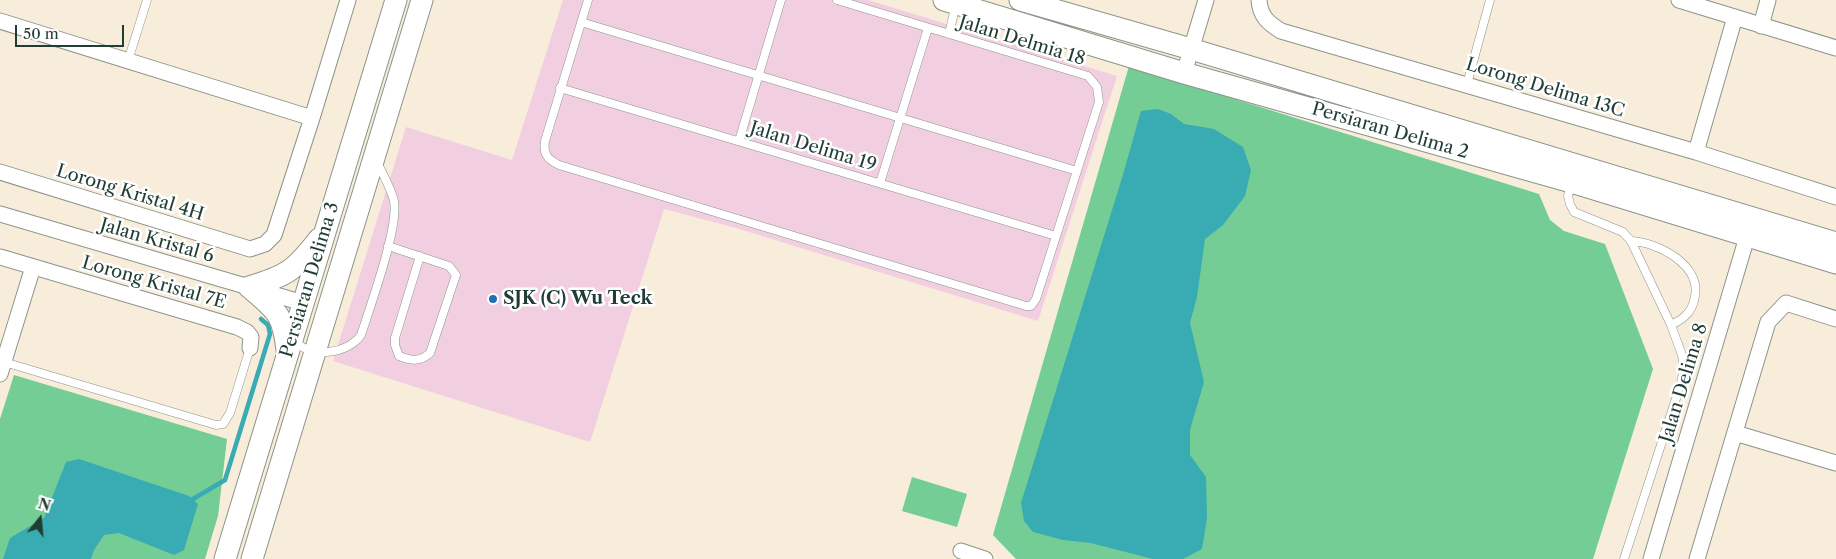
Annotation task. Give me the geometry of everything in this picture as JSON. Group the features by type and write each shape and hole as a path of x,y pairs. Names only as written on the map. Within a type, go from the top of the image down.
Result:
{"street":[{"name":"Persiaran Delima 3","path":"228,558 290,346 396,0"},
{"name":"Persiaran Delima 3","path":"252,559 422,0"},
{"name":"Persiaran Delima 2","path":"1020,0 1191,49 1750,226 1836,263"},
{"path":"1184,72 1206,0"},
{"name":"Lorong Delima 13C","path":"1259,0 1260,9 1268,24 1281,31 1696,152 1836,197"},
{"path":"1679,0 1836,48"},
{"path":"1761,26 1768,0"},
{"path":"0,21 312,118 347,1"},
{"name":"Persiaran Delima 2","path":"952,1 1184,72 1571,182 1750,226 1836,243"},
{"path":"1696,152 1735,17"},
{"name":"Lorong Kristal 4H","path":"0,172 250,248 265,244 274,235 312,118"},
{"name":"Jalan Kristal 6","path":"0,214 303,303"},
{"name":"Jalan Delima 8","path":"1651,559 1750,226"},
{"path":"249,287 274,280 286,274 307,255 325,231"},
{"path":"0,257 33,267 2,368"},
{"name":"Lorong Kristal 7E","path":"33,267 236,327 247,332 252,338 250,348"},
{"path":"320,332 315,314 303,303 326,293 336,280"},
{"path":"249,287 277,312 285,328 290,346"},
{"path":"1697,559 1768,322 1786,303 1836,318"},
{"path":"1735,433 1836,463"},
{"path":"961,552 985,559"}],"lane":[{"path":"128,61 147,0"},
{"path":"560,88 588,0"},
{"path":"739,141 781,0"},
{"name":"Jalan Delmia 18","path":"560,88 544,151 549,160 559,165 1031,306 1036,299 1099,102 1096,87 1088,76 837,0"},
{"path":"1467,84 1490,0"},
{"path":"949,34 952,1"},
{"path":"581,22 1077,171"},
{"path":"880,183 928,28"},
{"name":"Jalan Delima 19","path":"560,88 1056,236"},
{"path":"290,346 314,352 347,348 357,341 388,246 394,219 394,200 374,156"},
{"path":"1571,182 1568,196 1574,212 1623,232 1631,241 1671,325 1682,356 1684,369 1624,559"},
{"path":"1631,241 1643,241 1662,249 1689,270 1695,278 1697,290 1691,309 1684,317 1671,325"},
{"path":"388,246 420,256 449,266 456,275 430,353 421,359 415,360 400,356 395,345 395,338 420,256"},
{"path":"2,368 206,423 223,424 230,413 250,348"}],"shaded area":[{"path":"563,0 868,0 1117,76 1038,321 736,228 664,209 590,442 333,361 406,127 512,160"}],"green space":[{"path":"1129,66 1539,194 1550,220 1564,231 1605,244 1653,369 1593,559 1016,559 993,535"},
{"path":"14,375 227,439 218,516 205,559 0,559 0,419"},
{"path":"912,477 967,494 957,527 902,511"}],"water":[{"path":"1158,109 1171,114 1184,124 1214,129 1243,147 1251,170 1245,196 1223,225 1205,239 1197,297 1190,323 1204,382 1190,430 1190,455 1206,477 1207,518 1202,549 1183,559 1153,559 1091,543 1063,540 1033,532 1024,521 1021,503 1141,111"},
{"path":"79,459 189,496 198,504 184,550 174,555 119,533 104,535 94,550 91,559 3,559 10,538 44,518 66,462"}],"waterway":[{"path":"193,499 225,480 270,334 268,325 261,319"}],"place":[{"name":"SJK (C) Wu Teck","path":"493,299"}]}
